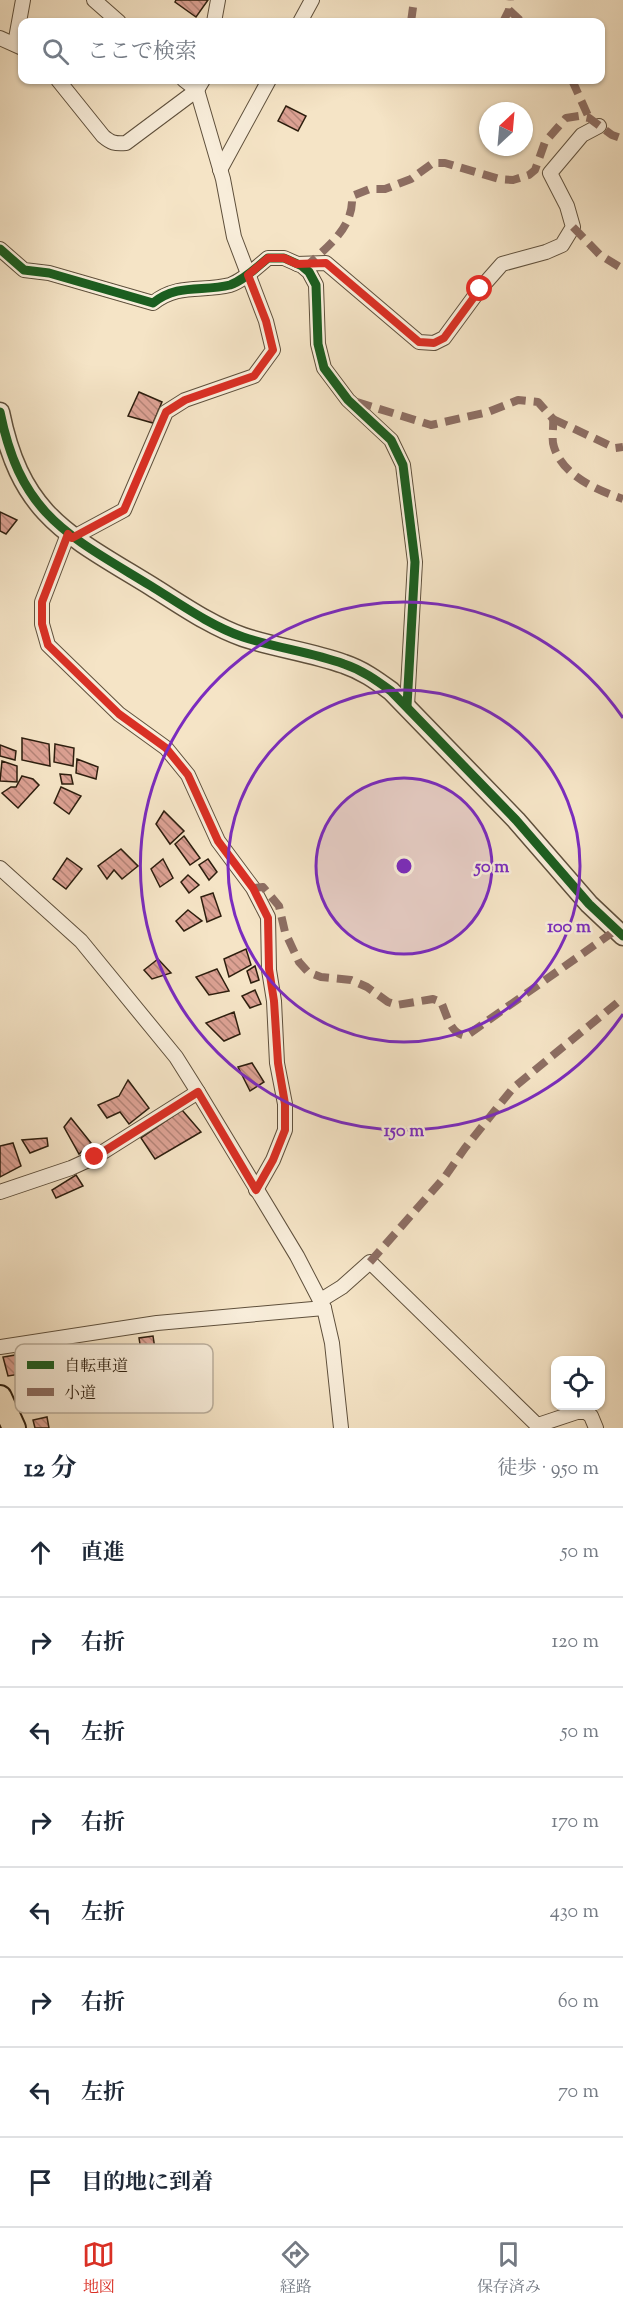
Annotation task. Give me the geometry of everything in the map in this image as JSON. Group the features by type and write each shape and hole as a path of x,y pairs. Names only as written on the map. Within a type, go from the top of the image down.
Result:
{"main road":[{"path":"0,1397 14,1428"}],"street":[{"path":"21,18 23,0"},
{"path":"94,0 115,18"},
{"path":"215,18 218,0"},
{"path":"302,18 312,0"},
{"path":"0,38 18,46"},
{"path":"61,84 103,136 111,143 117,144 126,143 200,85 234,237 266,321 273,350 254,376 185,400 166,412 124,510 70,536 42,602 42,624 48,645 119,714 166,748 188,775 218,841 253,888 268,918 269,969 276,1019 278,1063 285,1104 285,1130 273,1160 256,1190"},
{"path":"220,170 267,84"},
{"path":"297,264 326,263 419,342 434,343 444,338 480,289 502,264 546,252 562,245 573,227 567,206 550,173 582,135 599,126"},
{"path":"0,249 24,270 49,273 153,303 164,294 230,284 248,275 268,258 284,258 309,272 316,285 318,344 324,368 348,400 391,440 403,465 415,562 407,706"},
{"path":"0,412 6,441 23,483 39,506 70,536 195,613 239,636 345,664 371,676 392,691 516,820 589,904 623,936"},
{"path":"0,868 81,941 176,1057 198,1092 323,1304 332,1343 341,1428"},
{"path":"0,1192 95,1157 198,1092"},
{"path":"20,1344 168,1322 323,1304 370,1262 536,1424 540,1425 577,1412 586,1412 591,1416 596,1428"},
{"path":"0,1347 15,1345"}],"building":[{"path":"176,0 208,0 196,17 175,2"},
{"path":"286,106 306,116 298,131 278,121"},
{"path":"139,392 162,402 153,423 128,416"},
{"path":"0,512 17,520 6,534 0,531"},
{"path":"22,738 49,744 50,766 22,760"},
{"path":"55,744 74,748 73,766 54,762"},
{"path":"0,745 16,751 15,760 0,756"},
{"path":"77,759 98,767 96,779 76,773"},
{"path":"2,761 17,766 17,782 0,781"},
{"path":"60,774 71,775 73,784 62,784"},
{"path":"22,776 33,779 39,785 18,808 2,793 11,787 16,787"},
{"path":"61,787 81,796 69,814 54,803"},
{"path":"164,811 184,831 170,844 156,824"},
{"path":"184,836 200,858 190,865 175,844"},
{"path":"121,849 138,866 122,879 114,870 107,879 98,866"},
{"path":"67,858 82,869 66,889 53,879"},
{"path":"163,859 173,878 160,887 151,869"},
{"path":"208,859 217,872 209,880 199,865"},
{"path":"188,875 199,885 189,893 181,882"},
{"path":"213,893 221,916 207,922 201,897"},
{"path":"188,910 202,921 184,931 176,921"},
{"path":"246,949 251,965 229,977 224,959"},
{"path":"158,959 171,973 152,979 144,970"},
{"path":"255,966 259,980 251,983 247,971"},
{"path":"217,969 229,991 209,995 196,977"},
{"path":"255,990 261,1004 250,1008 242,996"},
{"path":"234,1012 240,1034 224,1041 206,1023"},
{"path":"252,1063 264,1082 250,1091 238,1067"},
{"path":"128,1080 149,1108 129,1124 120,1112 107,1118 98,1105 119,1096"},
{"path":"182,1110 201,1132 155,1159 141,1138"},
{"path":"71,1118 91,1143 79,1154 64,1127"},
{"path":"47,1138 48,1146 30,1153 22,1140"},
{"path":"13,1143 21,1166 0,1177 0,1146"},
{"path":"76,1175 83,1186 56,1198 52,1190"},
{"path":"153,1336 154,1344 140,1344 139,1338"},
{"path":"15,1355 15,1375 8,1376 3,1357"},
{"path":"47,1417 49,1428 35,1428 33,1420"}],"marked path":[{"path":"412,18 414,0"},
{"path":"505,18 510,0"},
{"path":"509,10 518,18"},
{"path":"574,84 589,118"},
{"path":"305,268 330,245 344,228 351,208 352,196 370,189 385,189 411,179 433,163 445,163 499,179 513,180 529,175 535,170 545,142 566,118 579,116 589,118 612,135 623,139"},
{"path":"573,227 600,255 623,269"},
{"path":"357,402 431,425 488,412 518,400 538,402 553,419 553,444 558,457 565,466 592,486 623,499"},
{"path":"553,419 615,448 623,447"},
{"path":"253,888 263,887 279,906 285,932 299,962 308,972 321,977 351,980 397,1005 433,999 441,1002 453,1028 456,1032 466,1036 616,930"},
{"path":"370,1262 444,1178 513,1088 623,998"}],"cycle path":[{"path":"0,249 24,270 49,273 153,303 181,290 230,285 245,277 268,258 284,258 302,266 309,272 316,285 318,344 324,368 348,400 391,440 403,465 415,562 407,706"},
{"path":"0,412 9,447 21,476 35,499 52,519 72,536 219,627 255,641 344,664 363,672 391,691 516,820 589,904 623,936"}],"route":[{"path":"95,1157 198,1092 256,1190 273,1160 285,1130 285,1104 280,1082 274,1001 269,969 268,918 253,888 218,841 188,775 166,748 119,714 48,645 42,624 42,602 68,534 72,538 124,510 166,412 185,400 254,376 273,350 266,321 248,275 268,258 284,258 297,264 326,263 419,342 434,343 444,338 480,289"}]}
